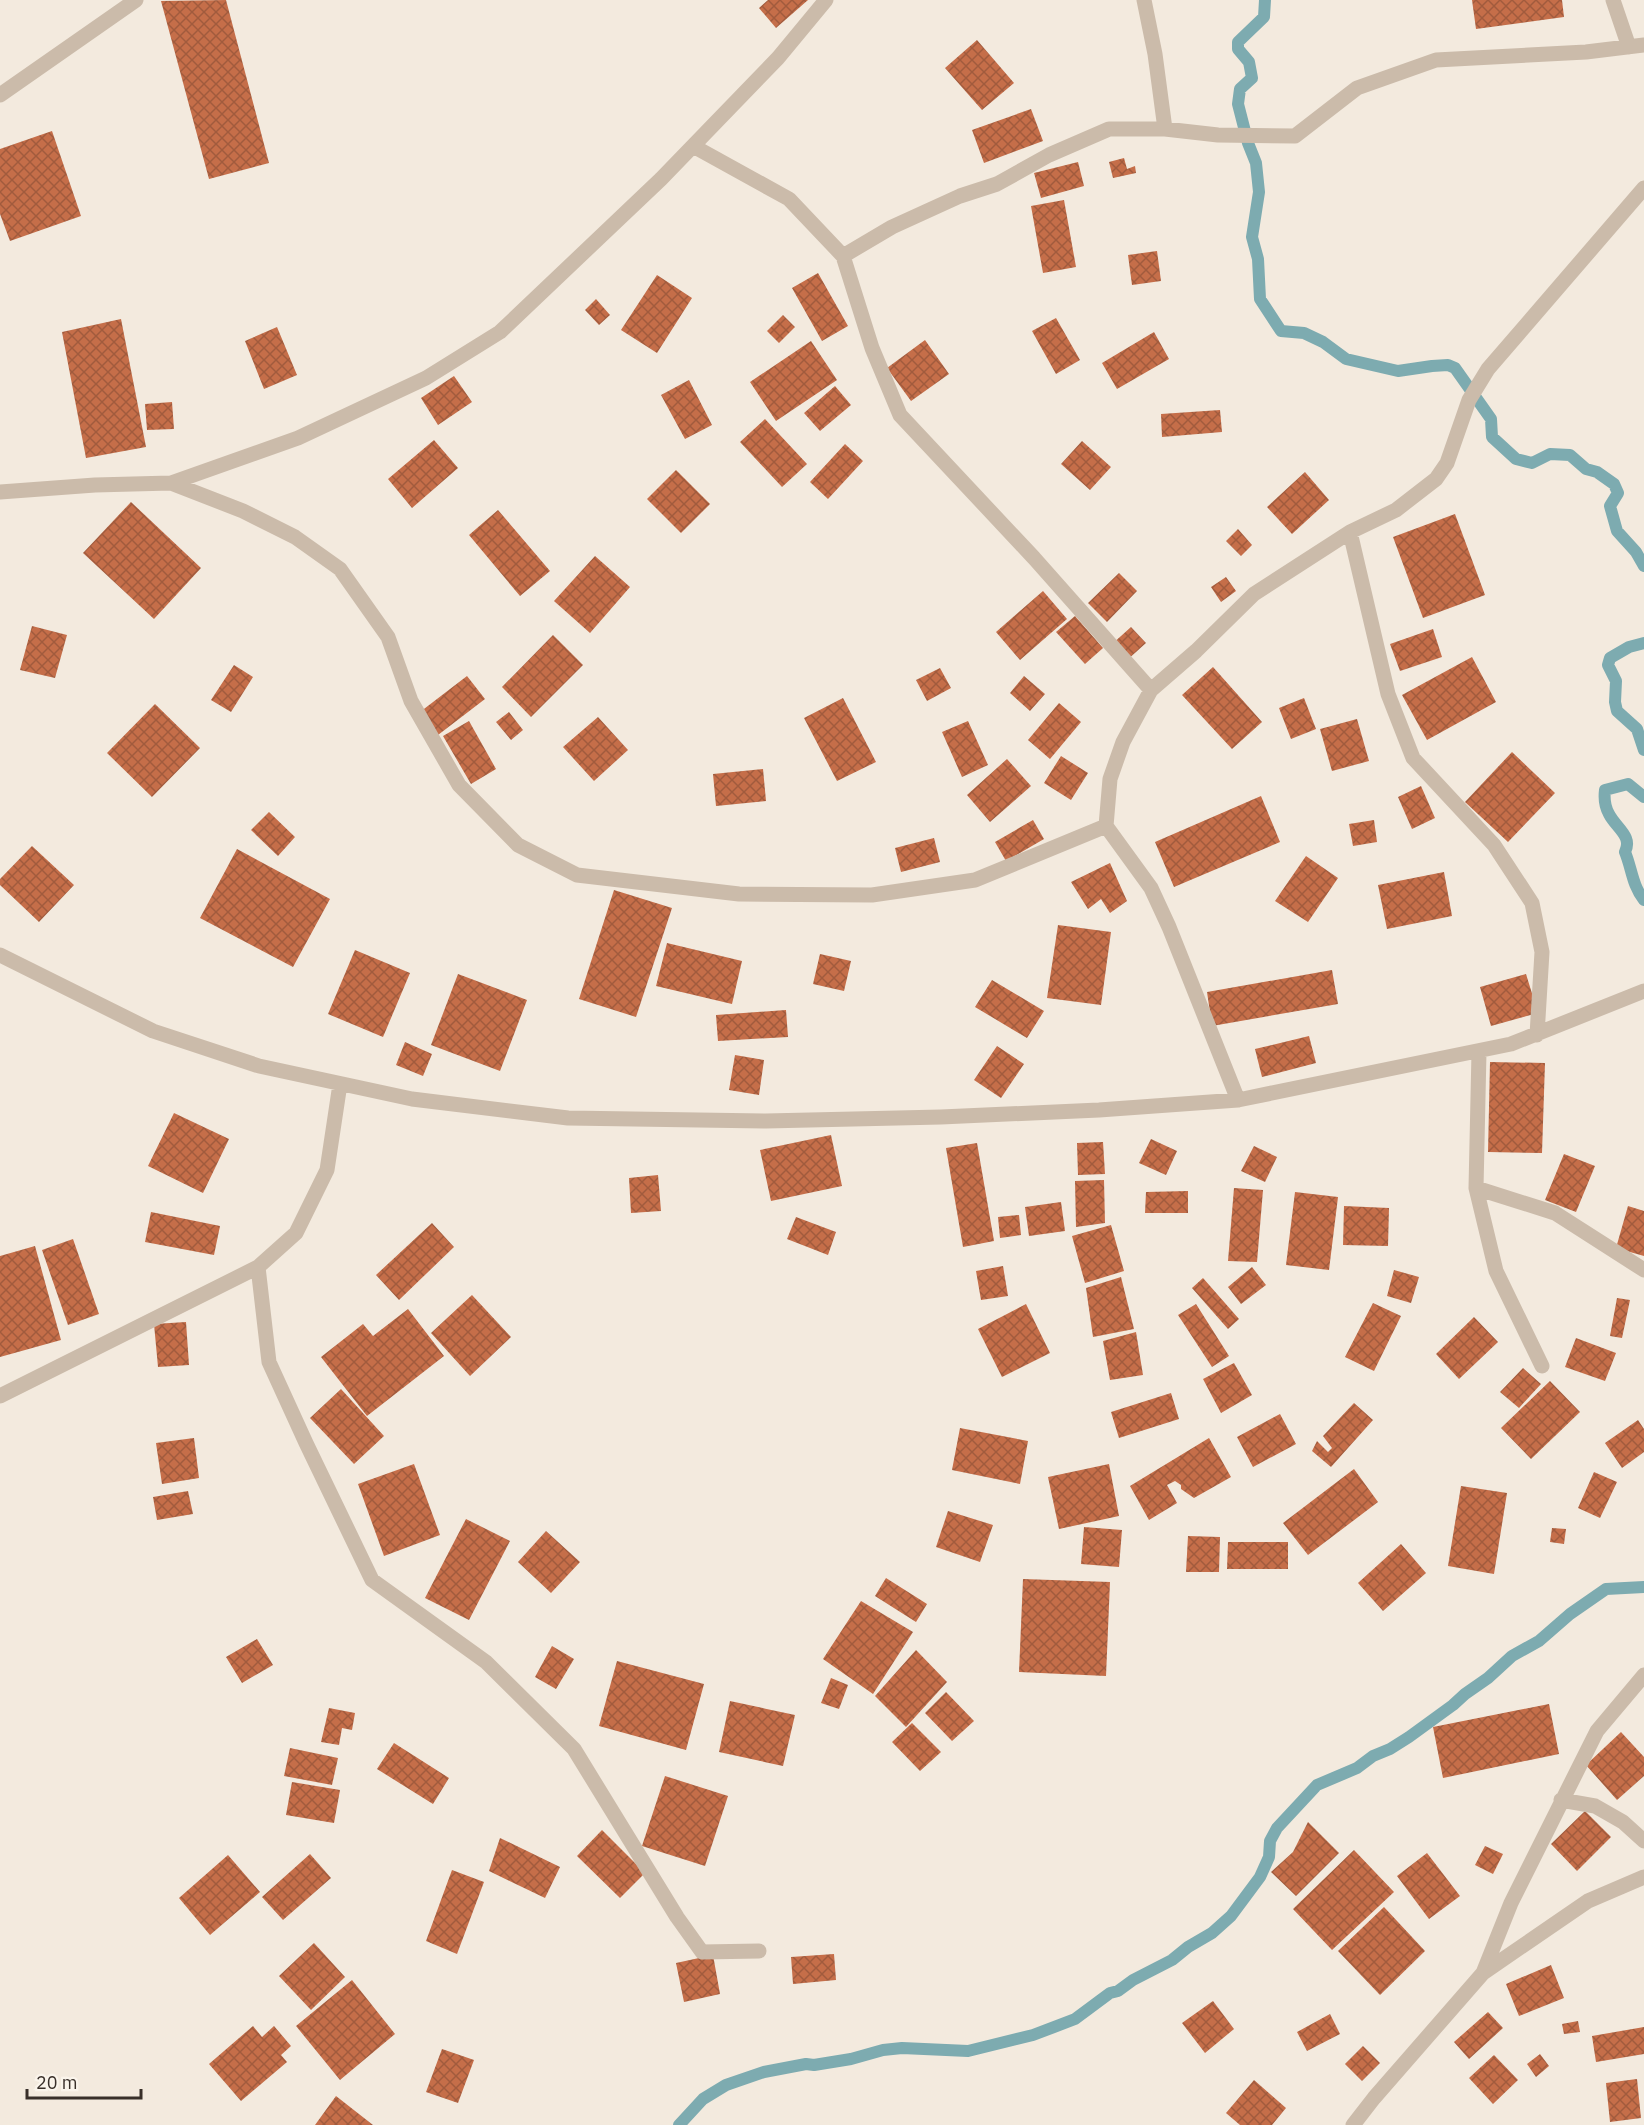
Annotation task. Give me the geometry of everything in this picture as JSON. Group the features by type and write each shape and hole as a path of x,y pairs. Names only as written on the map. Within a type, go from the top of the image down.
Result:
{"street":[{"path":"0,95 136,0"},
{"path":"0,492 95,485 171,483 298,438 426,378 500,332 693,147 778,58 826,0"},
{"path":"1144,0 1155,54 1165,129"},
{"path":"843,256 892,227 960,196 998,184 1049,155 1109,129 1165,129 1218,135 1295,136 1358,88 1436,60 1586,52 1636,46 1612,0"},
{"path":"693,147 789,199 843,256 872,348 900,415 1034,558 1151,690"},
{"path":"1238,1100 1165,917 1151,888 1106,826 1110,779 1123,742 1151,690 1196,651 1254,594 1350,532 1396,510 1436,479 1447,463 1469,400 1488,369 1644,188"},
{"path":"171,483 243,511 296,537 340,569 388,637 411,701 459,785 518,845 577,875 739,894 872,895 975,880 1106,826"},
{"path":"1350,532 1388,694 1413,758 1494,845 1532,903 1542,952 1537,1035"},
{"path":"0,955 153,1031 259,1066 412,1099 568,1118 766,1121 940,1117 1099,1110 1238,1100 1511,1044 1644,991"},
{"path":"1479,1052 1476,1188 1496,1271 1542,1366"},
{"path":"0,1396 258,1267 296,1233 327,1170 340,1084"},
{"path":"1476,1188 1555,1213 1643,1268"},
{"path":"258,1267 269,1362 372,1580 486,1662 574,1749 677,1917 702,1952 759,1951"},
{"path":"1483,1973 1511,1902 1597,1731 1644,1675"},
{"path":"1561,1800 1595,1806 1623,1822 1644,1841"},
{"path":"1353,2125 1483,1973 1588,1901 1644,1877"}],"building":[{"path":"226,0 269,163 209,179 161,1"},
{"path":"768,0 808,0 776,28 759,8"},
{"path":"1472,0 1562,0 1564,17 1476,29"},
{"path":"977,40 1014,83 982,110 945,68"},
{"path":"1031,109 1043,141 984,163 972,130"},
{"path":"52,131 81,216 10,241 0,214 0,149"},
{"path":"1124,158 1127,169 1135,166 1136,173 1113,178 1109,162"},
{"path":"1078,162 1084,186 1041,198 1034,173"},
{"path":"1064,200 1076,267 1043,273 1031,206"},
{"path":"1157,251 1161,281 1132,285 1128,255"},
{"path":"818,273 848,326 822,341 792,288"},
{"path":"657,275 692,298 657,353 621,330"},
{"path":"596,299 610,315 599,325 585,310"},
{"path":"783,315 795,327 779,343 767,331"},
{"path":"1056,318 1080,360 1056,374 1032,331"},
{"path":"121,319 146,447 86,458 62,332"},
{"path":"277,327 297,375 264,389 245,341"},
{"path":"1154,332 1169,359 1117,389 1102,363"},
{"path":"925,340 949,374 911,401 887,368"},
{"path":"811,341 837,380 776,421 750,382"},
{"path":"454,376 472,402 438,425 421,398"},
{"path":"689,380 712,425 685,439 661,395"},
{"path":"835,386 851,405 820,431 804,413"},
{"path":"172,402 174,429 147,430 145,404"},
{"path":"1220,410 1222,432 1162,437 1161,414"},
{"path":"765,419 807,464 782,487 740,442"},
{"path":"434,440 458,468 412,508 388,479"},
{"path":"1082,441 1111,467 1090,490 1061,464"},
{"path":"845,444 863,461 828,499 810,482"},
{"path":"676,470 710,504 681,533 647,499"},
{"path":"1305,472 1329,500 1292,534 1267,507"},
{"path":"131,502 201,568 154,619 83,553"},
{"path":"498,510 550,571 520,596 469,535"},
{"path":"1455,514 1485,595 1423,618 1393,537"},
{"path":"1238,529 1252,545 1241,556 1226,541"},
{"path":"595,556 630,587 590,633 554,601"},
{"path":"1119,573 1137,591 1107,622 1088,603"},
{"path":"1226,577 1236,591 1221,602 1211,587"},
{"path":"1043,591 1067,619 1020,660 996,632"},
{"path":"1075,616 1103,648 1085,664 1056,632"},
{"path":"32,626 67,635 55,678 20,670"},
{"path":"1131,627 1146,643 1126,661 1111,645"},
{"path":"1433,629 1442,657 1400,671 1390,644"},
{"path":"553,635 583,665 531,717 502,687"},
{"path":"1472,657 1496,702 1427,740 1402,695"},
{"path":"234,665 253,677 231,712 211,700"},
{"path":"1213,667 1262,722 1232,749 1182,695"},
{"path":"940,668 951,688 927,701 916,680"},
{"path":"467,676 485,699 438,735 420,712"},
{"path":"1024,676 1045,694 1030,711 1010,693"},
{"path":"843,698 876,762 837,781 804,718"},
{"path":"1304,698 1316,729 1291,739 1279,708"},
{"path":"1059,703 1081,722 1050,759 1028,740"},
{"path":"155,704 200,748 152,797 107,753"},
{"path":"509,712 523,730 511,740 496,722"},
{"path":"598,717 628,750 594,781 563,747"},
{"path":"1357,719 1369,761 1332,771 1320,729"},
{"path":"469,721 496,769 471,784 443,736"},
{"path":"968,721 988,765 962,777 942,732"},
{"path":"1512,752 1555,793 1508,842 1465,802"},
{"path":"1061,756 1088,773 1071,800 1044,783"},
{"path":"1007,759 1031,786 990,822 967,795"},
{"path":"763,769 766,801 716,806 713,774"},
{"path":"1421,786 1435,818 1412,829 1398,797"},
{"path":"1261,796 1280,842 1174,887 1155,842"},
{"path":"269,812 295,837 278,856 251,830"},
{"path":"1033,820 1044,839 1006,861 995,842"},
{"path":"1374,820 1377,842 1353,846 1349,824"},
{"path":"934,838 940,862 901,872 895,848"},
{"path":"32,846 74,885 39,922 0,885 0,879"},
{"path":"237,849 330,899 293,967 200,918"},
{"path":"1306,856 1338,878 1308,922 1275,901"},
{"path":"1110,863 1127,901 1110,913 1101,899 1088,909 1071,882"},
{"path":"1444,872 1452,916 1387,929 1378,885"},
{"path":"614,890 672,908 636,1017 579,999"},
{"path":"1058,925 1111,932 1101,1005 1047,998"},
{"path":"667,943 742,961 732,1004 656,986"},
{"path":"355,950 410,973 383,1037 328,1014"},
{"path":"820,954 851,961 844,991 813,984"},
{"path":"1332,970 1338,1004 1212,1026 1207,992"},
{"path":"458,974 527,1000 500,1071 431,1045"},
{"path":"1526,974 1538,1013 1491,1026 1480,987"},
{"path":"992,980 1044,1011 1027,1038 975,1007"},
{"path":"786,1010 788,1037 718,1041 716,1015"},
{"path":"1309,1036 1316,1063 1262,1077 1255,1049"},
{"path":"405,1042 432,1054 423,1076 396,1065"},
{"path":"997,1046 1024,1064 1001,1098 974,1080"},
{"path":"735,1055 764,1060 759,1095 729,1090"},
{"path":"1490,1062 1545,1063 1542,1153 1488,1152"},
{"path":"174,1113 229,1139 203,1193 148,1166"},
{"path":"831,1135 842,1186 771,1201 760,1150"},
{"path":"1151,1139 1177,1151 1166,1175 1139,1163"},
{"path":"1103,1142 1105,1174 1078,1175 1077,1143"},
{"path":"977,1143 994,1241 963,1247 946,1148"},
{"path":"1254,1146 1277,1157 1265,1182 1241,1171"},
{"path":"1564,1154 1595,1166 1576,1212 1545,1200"},
{"path":"658,1175 661,1211 631,1213 629,1178"},
{"path":"1104,1180 1105,1223 1076,1227 1075,1181"},
{"path":"1234,1188 1263,1190 1257,1262 1228,1261"},
{"path":"1188,1191 1188,1213 1145,1213 1146,1192"},
{"path":"1295,1192 1338,1197 1329,1270 1286,1265"},
{"path":"1061,1202 1065,1231 1029,1236 1025,1207"},
{"path":"1344,1206 1389,1208 1388,1246 1343,1245"},
{"path":"1628,1206 1644,1211 1644,1256 1616,1248"},
{"path":"151,1212 220,1226 214,1255 145,1242"},
{"path":"1019,1215 1021,1235 1000,1238 998,1217"},
{"path":"796,1217 836,1232 828,1255 787,1239"},
{"path":"432,1223 454,1247 399,1300 376,1275"},
{"path":"1111,1225 1124,1271 1085,1283 1072,1236"},
{"path":"73,1239 99,1314 68,1325 42,1250"},
{"path":"35,1246 61,1340 0,1357 0,1256"},
{"path":"1003,1266 1008,1296 981,1300 976,1271"},
{"path":"1252,1267 1266,1285 1241,1304 1228,1287"},
{"path":"1394,1270 1419,1277 1411,1303 1387,1296"},
{"path":"1121,1277 1134,1329 1093,1337 1086,1288"},
{"path":"1203,1278 1239,1319 1228,1329 1192,1288"},
{"path":"472,1295 511,1337 470,1376 431,1333"},
{"path":"1617,1298 1630,1300 1622,1338 1610,1336"},
{"path":"1373,1303 1401,1316 1374,1371 1345,1357"},
{"path":"1026,1304 1050,1353 1002,1377 978,1329"},
{"path":"1196,1304 1229,1356 1212,1367 1178,1315"},
{"path":"408,1309 444,1356 367,1416 321,1357 363,1324 373,1336"},
{"path":"1474,1317 1498,1342 1459,1379 1436,1354"},
{"path":"186,1322 189,1365 158,1367 154,1324"},
{"path":"1136,1332 1143,1375 1110,1380 1103,1341"},
{"path":"1576,1338 1616,1353 1605,1381 1565,1367"},
{"path":"1234,1363 1252,1395 1221,1413 1203,1379"},
{"path":"1523,1368 1541,1384 1519,1408 1500,1392"},
{"path":"1550,1381 1580,1412 1531,1459 1501,1428"},
{"path":"341,1389 384,1436 354,1464 310,1418"},
{"path":"1171,1393 1179,1419 1119,1438 1111,1412"},
{"path":"1354,1403 1373,1420 1331,1467 1312,1451 1317,1441 1328,1452 1332,1448 1323,1436"},
{"path":"1280,1414 1296,1444 1253,1467 1237,1437"},
{"path":"1638,1420 1644,1429 1644,1452 1622,1468 1605,1443"},
{"path":"960,1428 1028,1441 1020,1484 952,1470"},
{"path":"194,1438 199,1478 162,1484 156,1443"},
{"path":"1209,1438 1231,1477 1194,1498 1181,1489 1181,1485 1175,1481 1167,1485 1177,1503 1149,1520 1130,1486"},
{"path":"414,1464 440,1535 384,1556 358,1484"},
{"path":"1109,1464 1119,1516 1059,1529 1048,1477"},
{"path":"1354,1469 1378,1502 1308,1555 1283,1523"},
{"path":"1594,1472 1617,1482 1600,1518 1578,1508"},
{"path":"1461,1486 1507,1493 1494,1574 1448,1566"},
{"path":"188,1491 193,1514 157,1520 153,1497"},
{"path":"948,1511 993,1525 980,1562 936,1547"},
{"path":"466,1519 510,1541 469,1620 425,1598"},
{"path":"1084,1527 1122,1530 1119,1567 1081,1564"},
{"path":"1552,1528 1566,1529 1564,1544 1550,1542"},
{"path":"546,1531 580,1562 551,1593 518,1562"},
{"path":"1188,1536 1220,1537 1219,1572 1186,1572"},
{"path":"1228,1542 1288,1542 1288,1569 1227,1569"},
{"path":"1401,1544 1426,1573 1383,1611 1358,1583"},
{"path":"886,1578 927,1604 916,1622 875,1596"},
{"path":"1023,1579 1110,1582 1106,1676 1019,1672"},
{"path":"861,1601 913,1632 873,1694 823,1659"},
{"path":"257,1639 273,1665 242,1683 226,1657"},
{"path":"552,1646 574,1659 556,1689 535,1677"},
{"path":"916,1650 947,1682 906,1727 875,1696"},
{"path":"617,1661 704,1684 686,1750 599,1726"},
{"path":"831,1678 848,1685 839,1709 821,1703"},
{"path":"946,1692 974,1721 952,1741 925,1713"},
{"path":"730,1701 795,1715 783,1766 719,1752"},
{"path":"1549,1704 1559,1754 1443,1778 1433,1727"},
{"path":"329,1708 355,1713 352,1730 342,1728 339,1745 321,1742"},
{"path":"912,1723 941,1752 920,1771 892,1742"},
{"path":"1621,1732 1644,1757 1644,1776 1617,1800 1586,1765"},
{"path":"394,1743 449,1778 433,1804 377,1769"},
{"path":"290,1748 338,1758 332,1785 284,1776"},
{"path":"665,1776 728,1796 705,1866 642,1846"},
{"path":"292,1782 340,1790 334,1823 286,1815"},
{"path":"1585,1811 1611,1837 1577,1871 1551,1844"},
{"path":"1308,1822 1339,1853 1296,1896 1271,1872 1293,1852"},
{"path":"602,1830 645,1873 620,1898 577,1856"},
{"path":"500,1838 560,1867 545,1898 489,1871"},
{"path":"1485,1846 1503,1854 1493,1874 1475,1865"},
{"path":"1354,1850 1394,1892 1332,1950 1293,1909"},
{"path":"1427,1853 1460,1896 1429,1919 1397,1876"},
{"path":"310,1854 331,1878 283,1920 262,1897"},
{"path":"228,1855 260,1892 210,1935 179,1898"},
{"path":"452,1870 484,1882 457,1954 426,1941"},
{"path":"1384,1907 1425,1951 1380,1995 1338,1951"},
{"path":"314,1943 345,1977 311,2010 279,1976"},
{"path":"834,1954 836,1980 793,1984 791,1957"},
{"path":"713,1955 720,1994 684,2002 676,1963"},
{"path":"1551,1965 1564,1998 1519,2016 1506,1984"},
{"path":"352,1980 395,2034 340,2080 296,2026"},
{"path":"1213,2001 1234,2029 1205,2053 1182,2023"},
{"path":"1488,2012 1503,2028 1469,2059 1454,2042"},
{"path":"1330,2014 1340,2034 1307,2051 1297,2032"},
{"path":"1578,2021 1580,2032 1564,2034 1562,2024"},
{"path":"253,2026 262,2037 274,2026 291,2046 281,2055 287,2062 241,2101 209,2064"},
{"path":"1644,2027 1644,2054 1596,2062 1592,2036"},
{"path":"1363,2046 1380,2063 1362,2081 1345,2064"},
{"path":"442,2049 474,2060 458,2103 426,2092"},
{"path":"1540,2054 1549,2066 1536,2077 1527,2064"},
{"path":"1494,2055 1518,2080 1493,2104 1469,2078"},
{"path":"1637,2079 1641,2118 1610,2122 1606,2083"},
{"path":"1254,2080 1286,2108 1272,2125 1240,2125 1226,2113"},
{"path":"336,2096 373,2125 315,2125"}],"waterway":[{"path":"1265,0 1264,17 1238,42 1238,49 1249,62 1252,78 1240,89 1238,104 1248,143 1256,163 1259,192 1252,237 1258,259 1260,299 1281,331 1304,333 1323,342 1346,359 1398,371 1448,365 1455,368 1491,419 1492,437 1516,459 1532,463 1550,454 1570,455 1586,469 1597,472 1614,484 1618,493 1610,506 1617,531 1636,552 1644,566"},
{"path":"1644,643 1629,647 1610,658 1608,665 1616,681 1617,711 1637,729 1644,750"},
{"path":"1644,797 1628,784 1605,790 1607,808 1627,841 1625,852 1635,883 1644,900"},
{"path":"679,2125 703,2099 726,2085 764,2072 851,2059 883,2050 902,2048 968,2051 1033,2035 1075,2019 1110,1993 1118,1991 1133,1980 1172,1960 1188,1947 1212,1933 1231,1916 1260,1877 1269,1857 1270,1841 1277,1828 1317,1785 1357,1768 1373,1756 1409,1737 1488,1678 1512,1656 1539,1641 1570,1614 1606,1589 1644,1587"}]}
